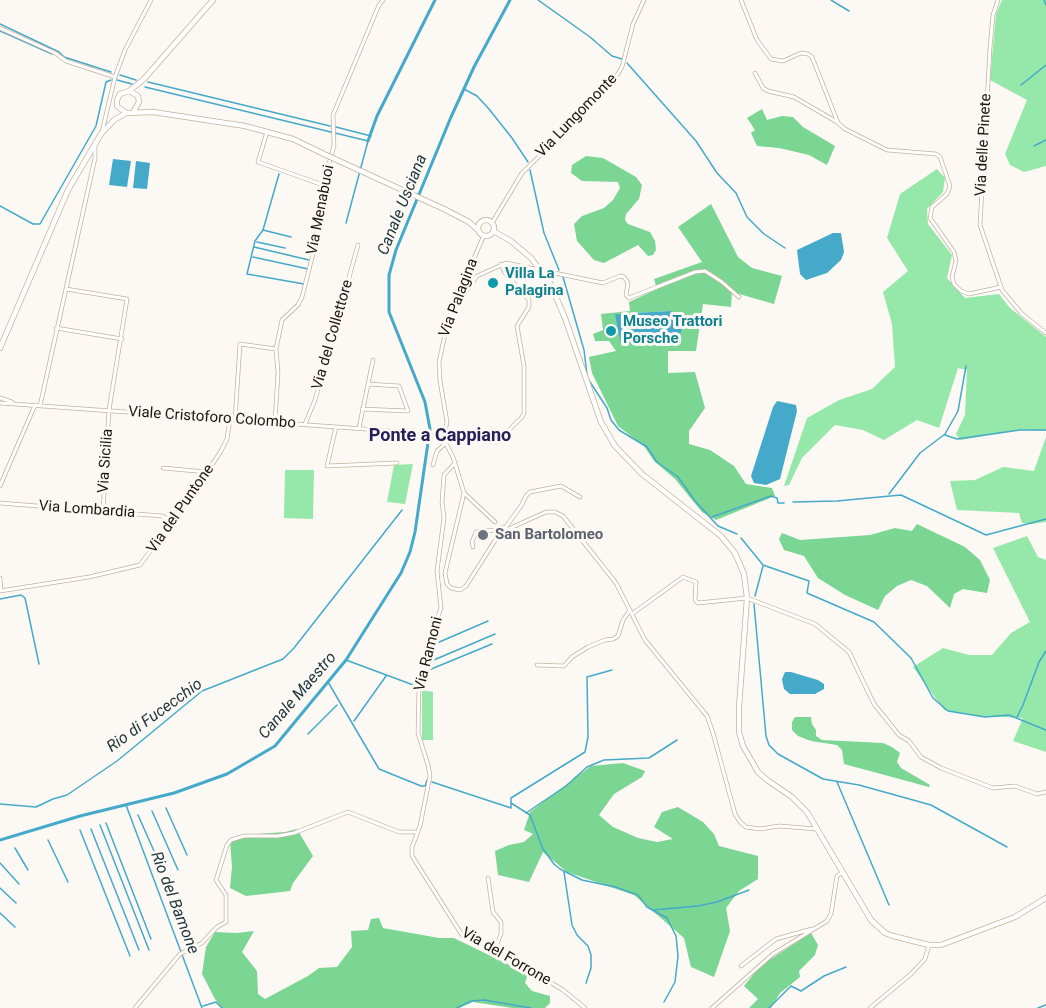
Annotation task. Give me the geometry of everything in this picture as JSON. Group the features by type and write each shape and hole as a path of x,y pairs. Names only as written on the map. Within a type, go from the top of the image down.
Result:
{"main road":[{"path":"107,127 117,106 119,95 129,91 144,79 213,0"},
{"path":"144,79 138,96 139,102 153,112"},
{"path":"129,91 138,96"},
{"path":"134,111 139,102"},
{"path":"117,106 126,113"},
{"path":"0,348 60,206 95,144 101,134 118,117 134,111 153,112 267,131 293,139 444,209 470,222 482,233 489,235 493,231"},
{"path":"470,222 488,220 492,223 493,231"},
{"path":"481,222 479,226 482,233"},
{"path":"493,231 531,258 542,271 558,299 602,422 615,446 642,474 728,543 741,564 747,598 738,707 739,732 743,746 752,763 766,780 801,804 864,909 878,927 893,936 929,945 941,945 1015,917 1046,898"}],"street":[{"path":"101,134 115,77 125,50 151,0"},
{"name":"Via Menabuoi","path":"274,422 278,373 276,349 282,320 298,305 302,297 314,250 323,185 334,146 333,115 383,0"},
{"name":"Via Lungomonte","path":"492,223 522,173 562,133 584,105 614,80 622,67 633,24 644,0"},
{"path":"741,0 757,40 771,59 783,61 801,53 812,57 838,123"},
{"name":"Via delle Pinete","path":"998,0 993,15 990,48 980,225 1001,287 1022,314 1046,333"},
{"path":"0,28 55,53 66,61 115,77"},
{"path":"756,74 763,88 768,91 794,98 845,129 887,150 936,154 940,157 950,186 947,194 932,207 930,218 954,252 956,261 952,277 954,284 961,291 969,294 1001,287"},
{"path":"267,131 258,162 323,185"},
{"path":"40,406 95,158 95,144"},
{"name":"Via Palagina","path":"444,436 447,422 439,362 449,316 482,233"},
{"name":"Via del Collettore","path":"305,424 315,400 358,245"},
{"path":"449,316 477,276 501,264 511,263 603,283 620,276 624,277 628,283 626,295 628,298 694,272 705,271 739,297"},
{"path":"423,434 497,442 524,413 524,366 517,326 530,308 527,295 511,280 501,264"},
{"name":"Via Sicilia","path":"66,289 127,299 110,411 103,511"},
{"path":"56,327 122,339"},
{"path":"235,420 240,344 276,349"},
{"path":"359,428 373,360"},
{"path":"362,409 408,411 399,387 368,384"},
{"name":"Viale Cristoforo Colombo","path":"0,398 17,403"},
{"name":"Viale Cristoforo Colombo","path":"0,403 407,432"},
{"path":"0,486 35,405"},
{"name":"Via del Puntone","path":"1,590 89,578 137,566 144,562 207,472 227,439 230,419"},
{"path":"336,427 327,466 397,463"},
{"path":"444,436 464,493 445,573 447,584 451,588 460,590 466,586 496,539 521,506 525,496 530,492 561,486 580,497"},
{"path":"434,465 438,448 447,443"},
{"name":"Via Ramoni","path":"416,832 420,826 430,776 418,737 419,686 431,636 440,613 437,571 444,518 444,475 455,463"},
{"path":"163,468 207,472"},
{"path":"464,493 495,522"},
{"name":"Via Lombardia","path":"0,503 162,516 172,521"},
{"path":"473,548 472,542 476,532 497,530 546,512 555,512 563,516 616,583 645,640 707,716 735,814 740,822 746,827 760,829 779,826 818,830"},
{"path":"537,666 564,666 572,657 588,647 618,636 622,620 683,577 696,582 695,600 698,603 747,598 815,624 842,644 849,652 874,704 921,757 941,768 993,788 1015,786 1037,794 1046,792"},
{"path":"0,578 1,590"},
{"path":"135,1008 182,952 202,943 217,927 226,922 226,894 216,880 227,845 231,840 244,836 278,836 294,833 348,812 399,832 416,832"},
{"name":"Via del Forrone","path":"416,832 412,856 462,935 495,948 563,990 585,1008"},
{"path":"712,1008 773,954 829,919 837,876 843,872"},
{"path":"488,878 493,912 501,922 501,934 495,948"},
{"path":"741,966 778,938 814,929"},
{"path":"870,1008 911,974 924,959 929,945"}],"green space":[{"path":"1002,0 1046,0 1046,166 1024,172 1010,165 1005,154 1027,100 990,80 996,14"},
{"path":"762,109 767,120 782,116 793,117 803,127 835,146 827,165 809,155 757,146 751,133 755,130 747,118"},
{"path":"586,156 603,158 636,177 642,185 639,199 626,214 625,220 628,224 650,232 655,241 656,250 653,255 648,256 638,245 604,263 594,260 577,241 574,224 582,216 604,208 613,200 620,188 618,182 582,181 571,173 572,165"},
{"path":"937,169 945,178 943,192 927,209 928,224 952,255 947,278 965,298 999,294 1010,308 1046,337 1046,431 1020,430 960,440 956,434 965,415 967,370 958,368 939,428 917,420 884,440 863,430 835,425 802,458 789,485 784,486 807,418 839,400 872,389 895,367 892,324 883,292 908,271 887,238 900,194"},
{"path":"711,204 738,257 752,268 782,276 774,304 732,292 731,307 703,304 696,351 668,351 668,373 695,372 705,408 689,431 689,444 710,450 734,466 746,484 772,488 775,496 716,520 702,512 675,479 654,461 644,446 618,426 592,373 589,357 616,351 609,341 595,341 593,334 603,330 601,314 630,311 629,302 657,289 654,279 702,262 678,227","holes":["670,311 681,333 655,333 615,314"]},
{"path":"1046,437 1046,522 1022,523 1019,513 957,510 950,481 975,480 1003,467 1034,471"},
{"path":"413,464 405,504 387,502 394,465"},
{"path":"285,470 314,470 313,519 284,518"},
{"path":"917,524 965,547 980,560 990,580 987,593 963,589 954,594 950,608 927,586 911,580 897,586 885,596 878,610 845,595 818,578 804,556 784,550 779,539 782,533 800,540 870,535 895,528 912,531"},
{"path":"1027,536 1038,557 1046,560 1046,752 1013,741 1023,718 976,716 944,710 913,667 943,648 969,655 992,655 1011,633 1030,622 993,548"},
{"path":"422,690 433,692 433,740 422,740"},
{"path":"795,717 811,717 816,736 822,740 883,743 892,747 900,753 897,762 901,768 930,785 929,787 844,764 842,750 837,745 811,741 798,736 792,730"},
{"path":"623,763 645,771 642,777 614,794 599,815 613,827 638,838 657,842 673,839 654,827 662,812 678,807 703,822 714,834 719,846 758,856 758,879 739,891 726,908 730,931 714,977 691,967 684,938 634,895 567,872 543,852 529,882 498,875 495,851 524,842 533,834 524,830 530,812 591,766"},
{"path":"297,829 313,856 293,883 290,891 246,896 230,888 232,867 230,841 242,835"},
{"path":"379,918 383,928 439,938 454,938 528,974 525,983 532,991 550,996 550,1003 545,1008 512,1008 473,1002 459,1008 222,1008 202,974 206,947 215,932 254,931 242,952 257,971 258,994 265,999 319,968 337,967 352,947 351,931 368,930 371,919"},
{"path":"811,933 818,945 815,955 799,971 800,977 780,993 771,1008 749,1008 758,999 744,986 756,971"}],"water":[{"path":"113,159 131,161 127,187 109,185"},
{"path":"136,161 150,163 147,189 133,188"},
{"path":"833,233 841,233 844,252 841,260 827,273 806,280 800,274 797,250"},
{"path":"670,311 682,315 681,333 656,333 654,338 621,344 615,314"},
{"path":"777,401 796,405 797,411 780,479 766,485 754,483 751,476 773,407"},
{"path":"785,672 818,680 824,684 824,689 815,694 790,694 784,689 782,679"}],"waterway":[{"path":"368,141 377,116 435,0"},
{"name":"Canale Maestro","path":"0,840 80,816 174,793 227,774 275,746 346,660 401,573 415,532 430,429 425,402 389,312 389,275 396,250 451,117 474,67 510,0"},
{"path":"538,0 590,37 612,56 622,59"},
{"path":"831,0 849,11"},
{"path":"1044,0 1046,5"},
{"path":"0,24 59,52 64,57 111,72"},
{"path":"0,31 52,54"},
{"path":"627,63 696,141 717,173 736,193 747,217 764,234 785,248"},
{"path":"1021,85 1046,65"},
{"path":"120,75 136,80"},
{"path":"0,206 33,224 40,224 96,126 106,82 111,80"},
{"path":"117,80 132,84"},
{"path":"148,82 330,126"},
{"path":"145,87 368,141 346,223"},
{"path":"464,89 477,96 489,109 528,162"},
{"path":"336,127 371,136"},
{"path":"1034,146 1046,140"},
{"path":"530,170 544,233 559,270"},
{"path":"279,174 263,230 255,241 247,274 304,284"},
{"path":"263,230 291,237"},
{"path":"257,242 285,248"},
{"path":"254,247 309,260"},
{"path":"253,257 308,269"},
{"path":"563,277 584,350 587,375"},
{"path":"889,494 920,453 945,434 958,411 966,366"},
{"path":"588,379 619,430 647,447 657,462 678,477 695,501 718,526 737,534"},
{"path":"945,435 957,439 1020,430 1046,430"},
{"path":"793,502 837,501 901,495 986,535 1046,519"},
{"path":"712,517 771,496 777,498 778,503 784,503"},
{"name":"Rio di Fucecchio","path":"0,804 36,807 67,795 117,761 202,691 283,659 402,510"},
{"path":"741,538 763,565 809,581 807,593 874,622 911,658 933,698 948,711 985,717 1009,715 1046,730"},
{"path":"755,596 763,566"},
{"path":"0,599 21,595 25,598 39,664"},
{"path":"754,604 766,736 769,745 778,754 823,779 859,785 931,805 1007,847"},
{"path":"430,646 488,621"},
{"path":"430,645 435,631"},
{"path":"429,662 495,634"},
{"path":"424,672 492,644"},
{"path":"424,671 429,649"},
{"path":"1017,717 1039,662 1046,651"},
{"path":"346,660 416,686"},
{"path":"432,782 511,808 511,798 585,752 588,737 587,677 612,670"},
{"path":"354,721 386,676"},
{"path":"328,682 379,769 421,786 425,786 427,780"},
{"path":"308,734 337,705"},
{"path":"526,813 566,786 587,767 604,760 649,758 677,740"},
{"path":"837,782 889,905"},
{"path":"511,803 530,815 543,849 560,869 582,880 638,895 647,907 667,918 676,936 678,956 675,982 664,1002"},
{"name":"Rio del Bamone","path":"126,805 202,1008"},
{"path":"166,808 187,855"},
{"path":"152,811 178,870"},
{"path":"138,815 170,887"},
{"path":"106,823 151,939"},
{"path":"100,825 149,950"},
{"path":"91,829 139,950"},
{"path":"80,830 130,956"},
{"path":"48,840 68,882"},
{"path":"15,848 28,870"},
{"path":"0,863 19,884"},
{"path":"564,872 572,925 577,935 588,946 591,955 591,968 586,983"},
{"path":"0,888 16,903"},
{"path":"653,910 698,906 717,902 749,890"},
{"path":"0,913 15,927"},
{"path":"769,1008 791,986 801,991 824,976 846,967"},
{"path":"457,1008 471,1001 484,1000 531,1008"},
{"path":"203,1006 216,1002 222,1008"},
{"path":"1038,1008 1046,1005"}],"tunnel":[{"path":"407,432 423,434"}],"place":[{"name":"Villa La Palagina","path":"493,283"},
{"name":"Museo Trattori Porsche","path":"611,331"},
{"name":"San Bartolomeo","path":"483,535"}],"district":[{"name":"Ponte a Cappiano","path":"440,436"}],"water label":[{"name":"Canale Usciana","path":"403,205"}]}
